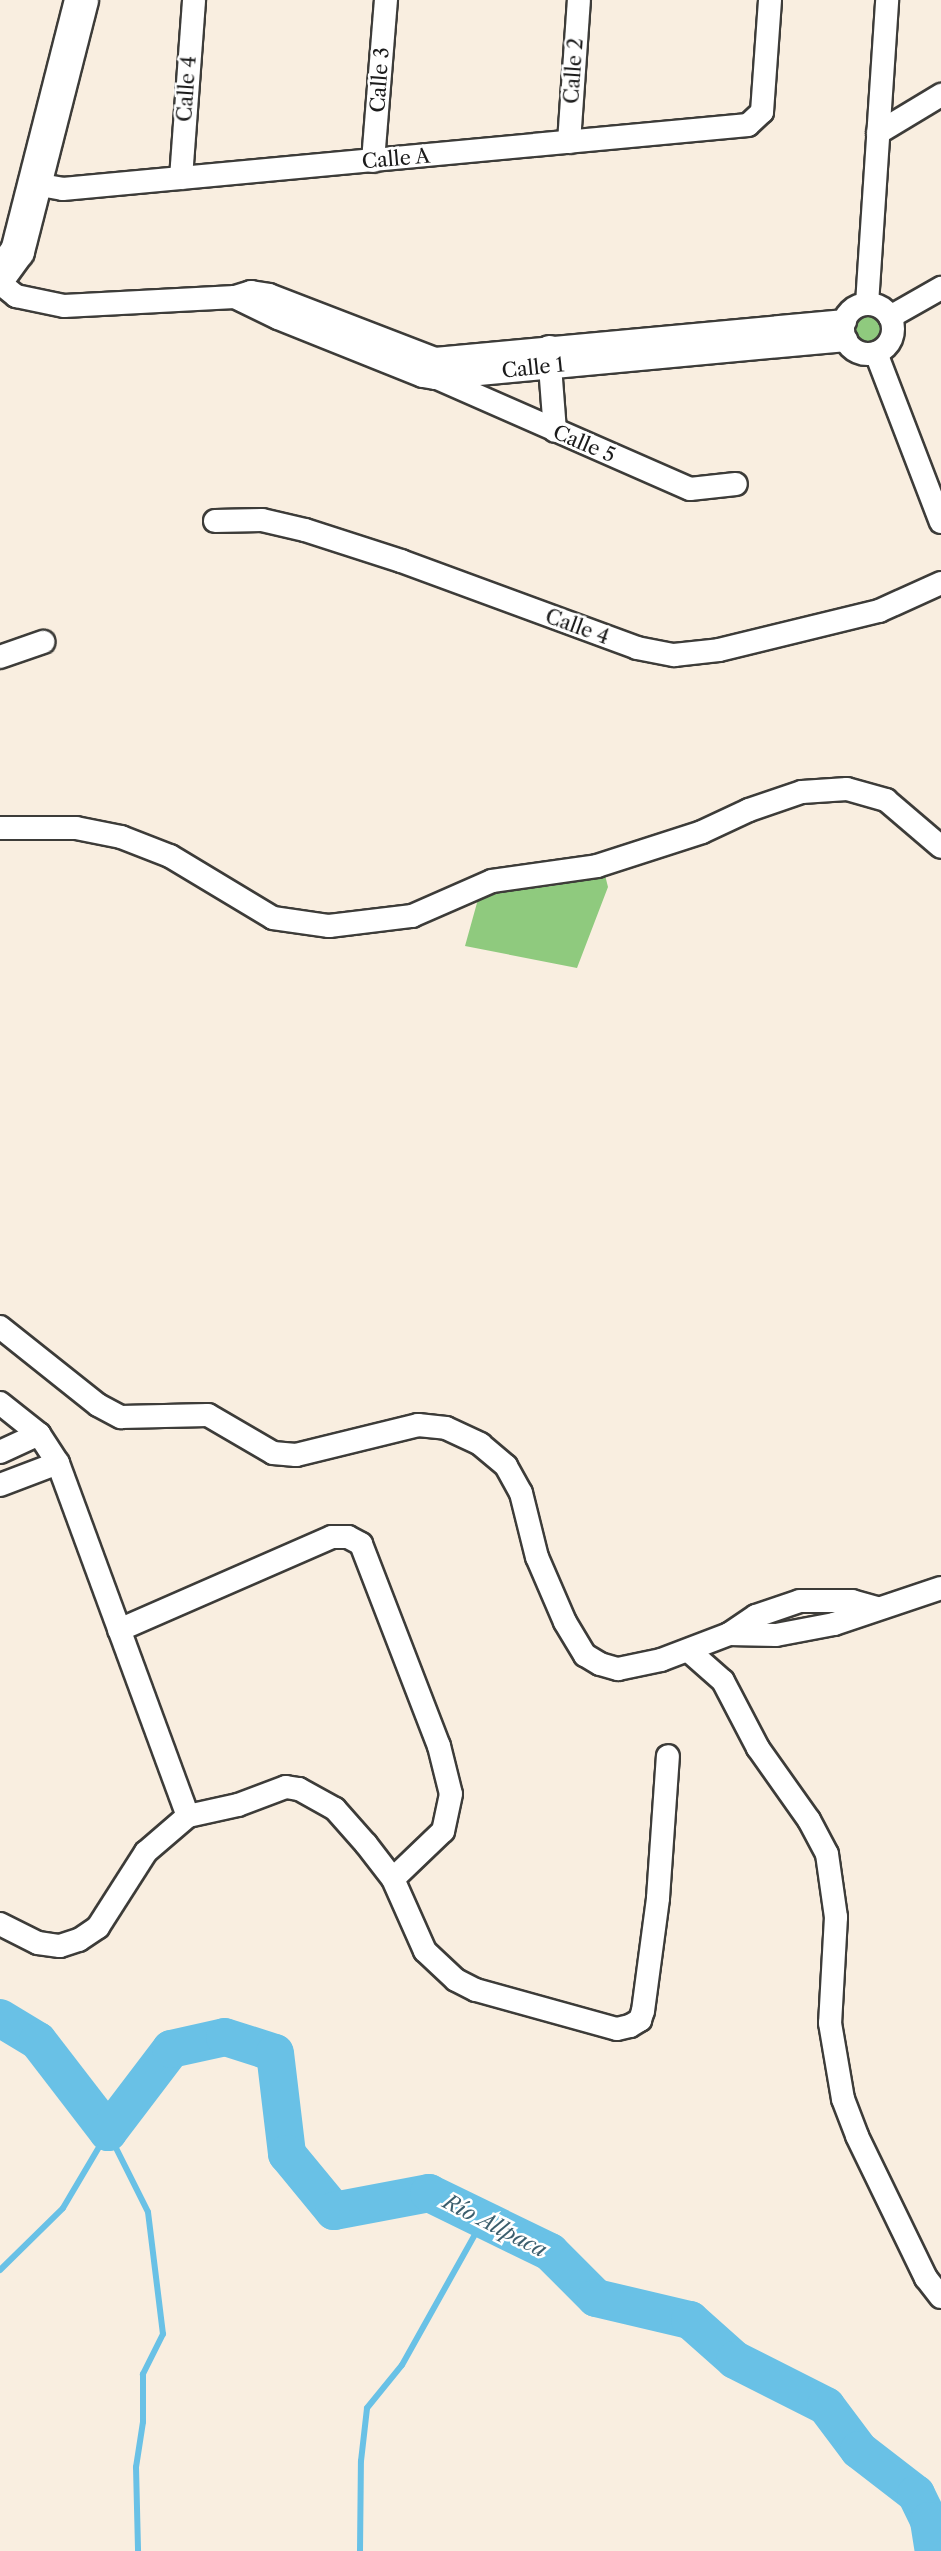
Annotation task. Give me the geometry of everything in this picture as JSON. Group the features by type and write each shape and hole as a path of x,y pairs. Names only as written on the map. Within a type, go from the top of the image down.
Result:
{"main road":[{"path":"0,274 17,251 81,0"}],"street":[{"name":"Calle 4","path":"181,178 194,0"},
{"name":"Calle 3","path":"374,161 386,0"},
{"name":"Calle 2","path":"569,142 579,0"},
{"name":"Calle A","path":"35,184 63,189 748,125 756,121 762,112 770,0"},
{"path":"867,304 887,0"},
{"path":"878,133 941,95"},
{"name":"Calle 1","path":"0,283 16,296 64,306 235,297 251,291 269,295 435,359 549,358"},
{"path":"890,317 941,288"},
{"name":"Calle 1","path":"235,297 278,318 423,376 436,378 549,358 845,330"},
{"path":"867,304 881,308 890,317 891,338 876,353 862,353 845,330 854,309 867,304"},
{"path":"876,353 941,522"},
{"path":"549,358 555,431"},
{"name":"Calle 5","path":"436,378 690,489 736,484"},
{"name":"Calle 4","path":"215,521 262,520 304,530 401,561 637,648 674,655 719,650 879,611 941,583"},
{"path":"0,657 43,642"},
{"path":"0,828 76,828 121,837 170,856 273,918 329,926 412,916 492,881 528,879 597,866 702,832 749,810 802,792 847,789 886,800 941,847"},
{"path":"0,1327 98,1405 122,1418 208,1415 273,1453 296,1455 418,1425 446,1428 480,1444 506,1467 521,1493 537,1557 574,1640 585,1655 618,1669 689,1651 729,1634 776,1635 834,1624 877,1608 909,1601 941,1588"},
{"path":"0,1403 39,1434 58,1463 188,1816"},
{"path":"0,1452 39,1434"},
{"path":"0,1485 58,1463"},
{"path":"119,1630 332,1537 348,1538 361,1544 439,1746 451,1794 443,1831 393,1879"},
{"path":"689,1651 729,1689 758,1748 809,1820 827,1854 836,1917 830,2024 843,2099 856,2136 926,2278 941,2297"},
{"path":"0,1924 38,1943 60,1946 79,1940 98,1927 146,1852 188,1816 238,1805 286,1787 309,1791 335,1809 393,1879 425,1951 456,1980 476,1990 617,2029 630,2026 640,2020 645,2000 658,1898 668,1756"}],"green space":[{"path":"869,313 880,317 884,328 880,339 869,343 858,339 854,328 858,317"},
{"path":"605,875 608,887 577,968 465,946 480,892 552,886"}],"waterway":[{"name":"Río Allpaca","path":"0,2018 38,2041 108,2132 171,2049 225,2037 275,2053 287,2154 334,2211 429,2193 550,2252 596,2298 690,2320 735,2360 826,2406 859,2450 916,2494 929,2521 934,2551"},
{"path":"108,2132 148,2212 163,2334 143,2374 143,2422 136,2467 138,2551"},
{"path":"0,2270 63,2208 108,2132"},
{"path":"360,2551 361,2461 367,2408 402,2365 483,2220"}]}
